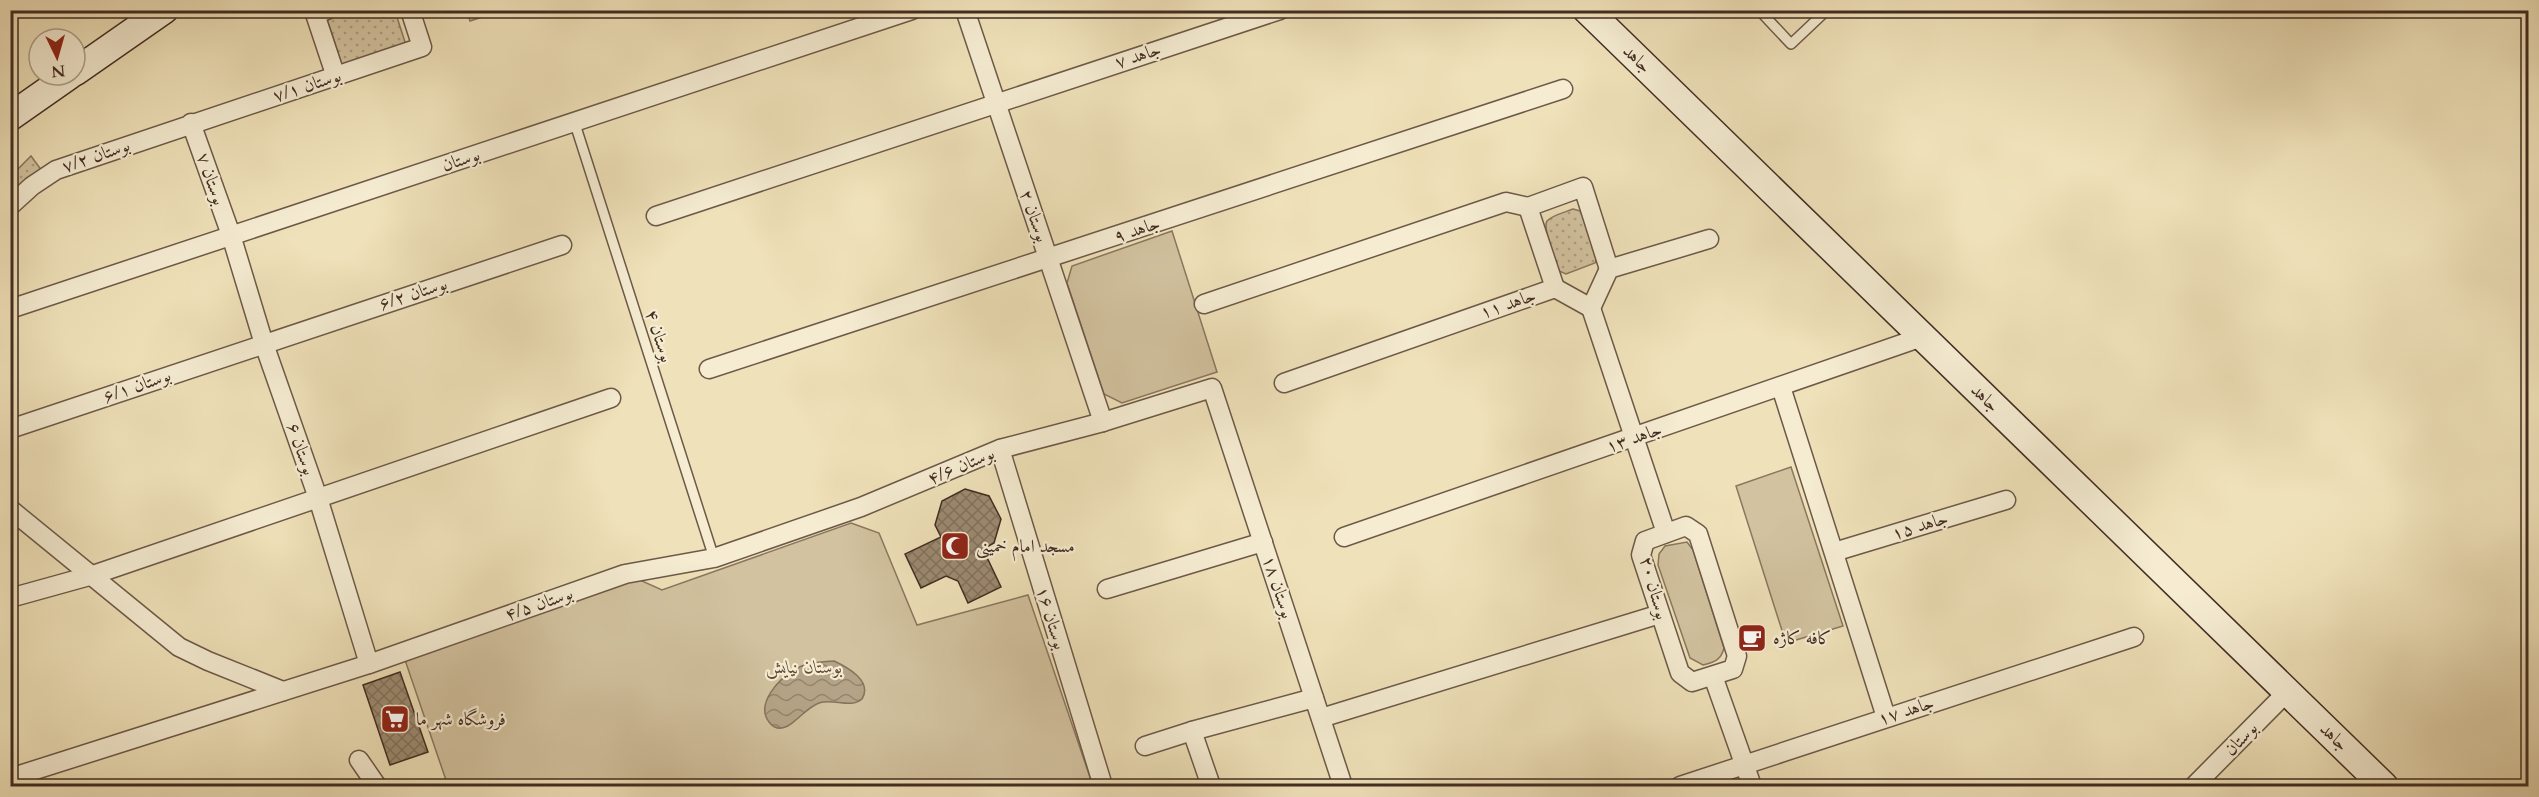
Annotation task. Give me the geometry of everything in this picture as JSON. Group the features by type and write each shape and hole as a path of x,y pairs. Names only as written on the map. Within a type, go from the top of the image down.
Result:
{"main road":[{"path":"87,63 164,10"},
{"name":"جاهد","path":"1587,10 2384,786"},
{"path":"10,117 53,87"},
{"path":"10,135 57,87"}],"street":[{"path":"327,10 315,14 336,76"},
{"name":"بوستان ۷/۱","path":"191,123 422,47 410,10"},
{"name":"بوستان","path":"10,309 575,124 912,10"},
{"name":"بوستان ۲","path":"965,10 1103,422"},
{"name":"جاهد ۷","path":"656,216 1280,10"},
{"name":"جاهد ۹","path":"709,369 1563,89"},
{"name":"بوستان ۷/۲","path":"10,206 32,186 56,170 191,123"},
{"name":"بوستان ۷","path":"191,123 231,235"},
{"path":"1204,304 1506,202 1528,207 1582,187 1609,269 1591,308 1666,533"},
{"path":"1528,207 1555,288"},
{"name":"بوستان ۶","path":"231,235 264,344 318,498 369,664"},
{"path":"1609,269 1709,239"},
{"name":"بوستان ۶/۲","path":"264,344 562,245"},
{"name":"جاهد ۱۱","path":"1284,383 1555,288 1591,308"},
{"name":"جاهد ۱۳","path":"1344,537 1922,337"},
{"name":"بوستان ۶/۱","path":"10,429 264,344"},
{"path":"1781,387 1886,717"},
{"name":"بوستان ۴/۶","path":"714,558 861,507 1000,449 1103,422 1212,388"},
{"name":"بوستان ۱۸","path":"1212,388 1343,786"},
{"path":"10,598 93,575 611,399"},
{"name":"بوستان ۱۶","path":"1000,449 1103,786"},
{"name":"جاهد ۱۵","path":"1834,552 2006,500"},
{"path":"10,509 179,647 283,691"},
{"name":"بوستان ۲۰","path":"1686,526 1698,534 1737,656 1733,669 1692,682 1680,673 1641,555 1645,541 1666,533 1686,526"},
{"path":"1107,589 1263,543"},
{"name":"بوستان ۴/۵","path":"10,778 369,664 625,574 714,558"},
{"path":"1321,718 1660,614"},
{"name":"جاهد ۱۷","path":"1680,786 2134,637"},
{"path":"1713,676 1752,786"},
{"name":"بوستان","path":"2194,786 2287,692"},
{"path":"1145,746 1314,698"},
{"path":"1192,731 1211,786"},
{"path":"359,760 377,786"}],"lane":[{"path":"1759,10 1791,44 1827,10"},
{"name":"بوستان ۴","path":"575,124 714,558"}],"green space":[{"path":"467,10 501,11 470,21"},
{"path":"352,11 395,11 406,45 342,65 327,19"},
{"path":"31,156 42,171 11,199 11,176"},
{"path":"1573,209 1580,211 1583,215 1597,259 1595,263 1566,274 1559,271 1546,225 1552,217"},
{"path":"1172,231 1217,372 1122,403 1104,394 1067,283 1072,266"},
{"path":"1791,467 1843,626 1786,643 1736,486"},
{"name":"بوستان نیایش","path":"851,523 879,533 917,625 1028,595 1093,786 448,786 405,660 631,576 662,590"},
{"path":"1687,542 1693,550 1724,648 1717,660 1703,665 1690,658 1658,565 1659,554 1665,546"}],"water":[{"path":"834,661 851,671 861,681 864,686 862,699 853,703 819,703 785,727 777,728 771,725 765,715 765,708 771,693 782,679 803,665"}],"building":[{"name":"مسجد امام خمینی","path":"965,489 989,496 1001,519 994,543 983,549 1001,587 968,603 958,581 946,576 921,588 905,554 941,537 935,525 942,501"},
{"name":"فروشگاه شهر ما","path":"400,672 428,752 390,765 363,685"}],"place":[{"name":"مسجد امام خمینی","path":"955,546"},
{"name":"کافه کاژه","path":"1752,638"},
{"name":"فروشگاه شهر ما","path":"395,719"}]}
